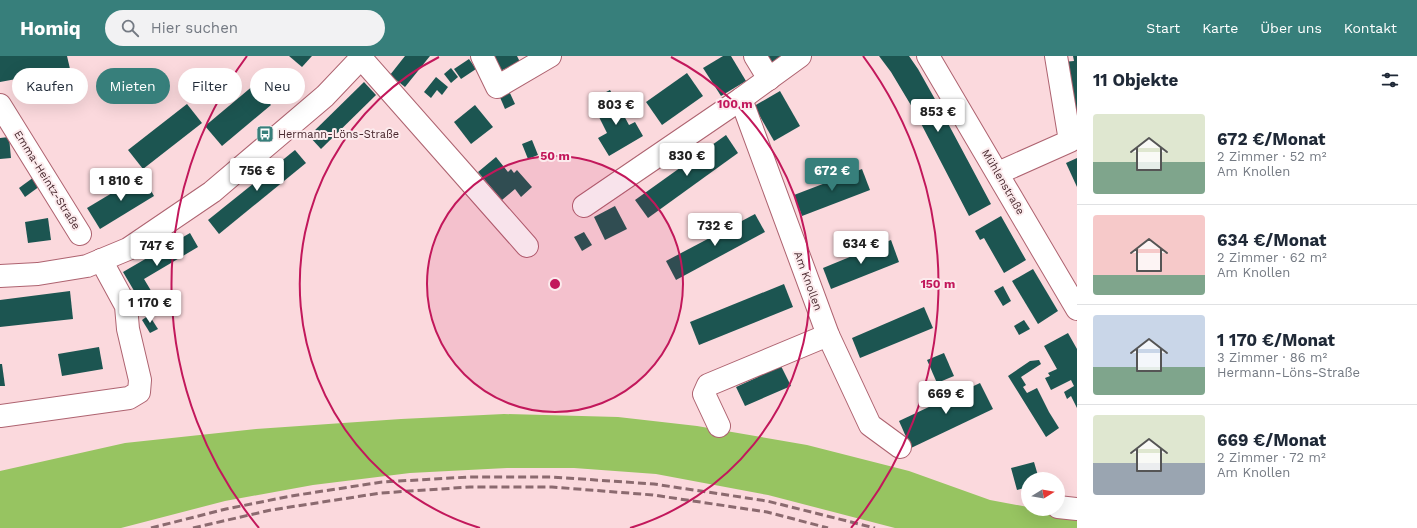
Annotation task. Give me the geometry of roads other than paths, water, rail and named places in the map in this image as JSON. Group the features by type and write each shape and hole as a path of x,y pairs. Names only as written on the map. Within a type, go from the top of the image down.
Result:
{"street":[{"path":"482,56 497,87 550,56"},
{"path":"755,56 769,78"},
{"path":"584,206 741,99 800,56"},
{"name":"Mühlenstraße","path":"928,56 1077,309"},
{"path":"998,173 1070,141 1056,56"},
{"path":"0,276 38,274 87,266 128,249 212,192 325,96 362,57 527,246"},
{"name":"Am Knollen","path":"741,99 828,336 870,425 900,446"},
{"name":"Emma-Heintz-Straße","path":"0,105 80,234"},
{"path":"0,416 129,398 139,392 140,380 128,329 126,306 101,260"},
{"path":"719,426 704,394 708,385 828,336"},
{"path":"1065,508 1077,509"}],"railway":[{"path":"151,528 226,509 291,496 382,482 469,477 552,477 654,484 767,501 875,528"},
{"path":"193,528 271,510 381,493 470,487 552,487 653,495 767,512 828,528"}],"place":[{"name":"Hermann-Löns-Straße","path":"265,134"}]}
